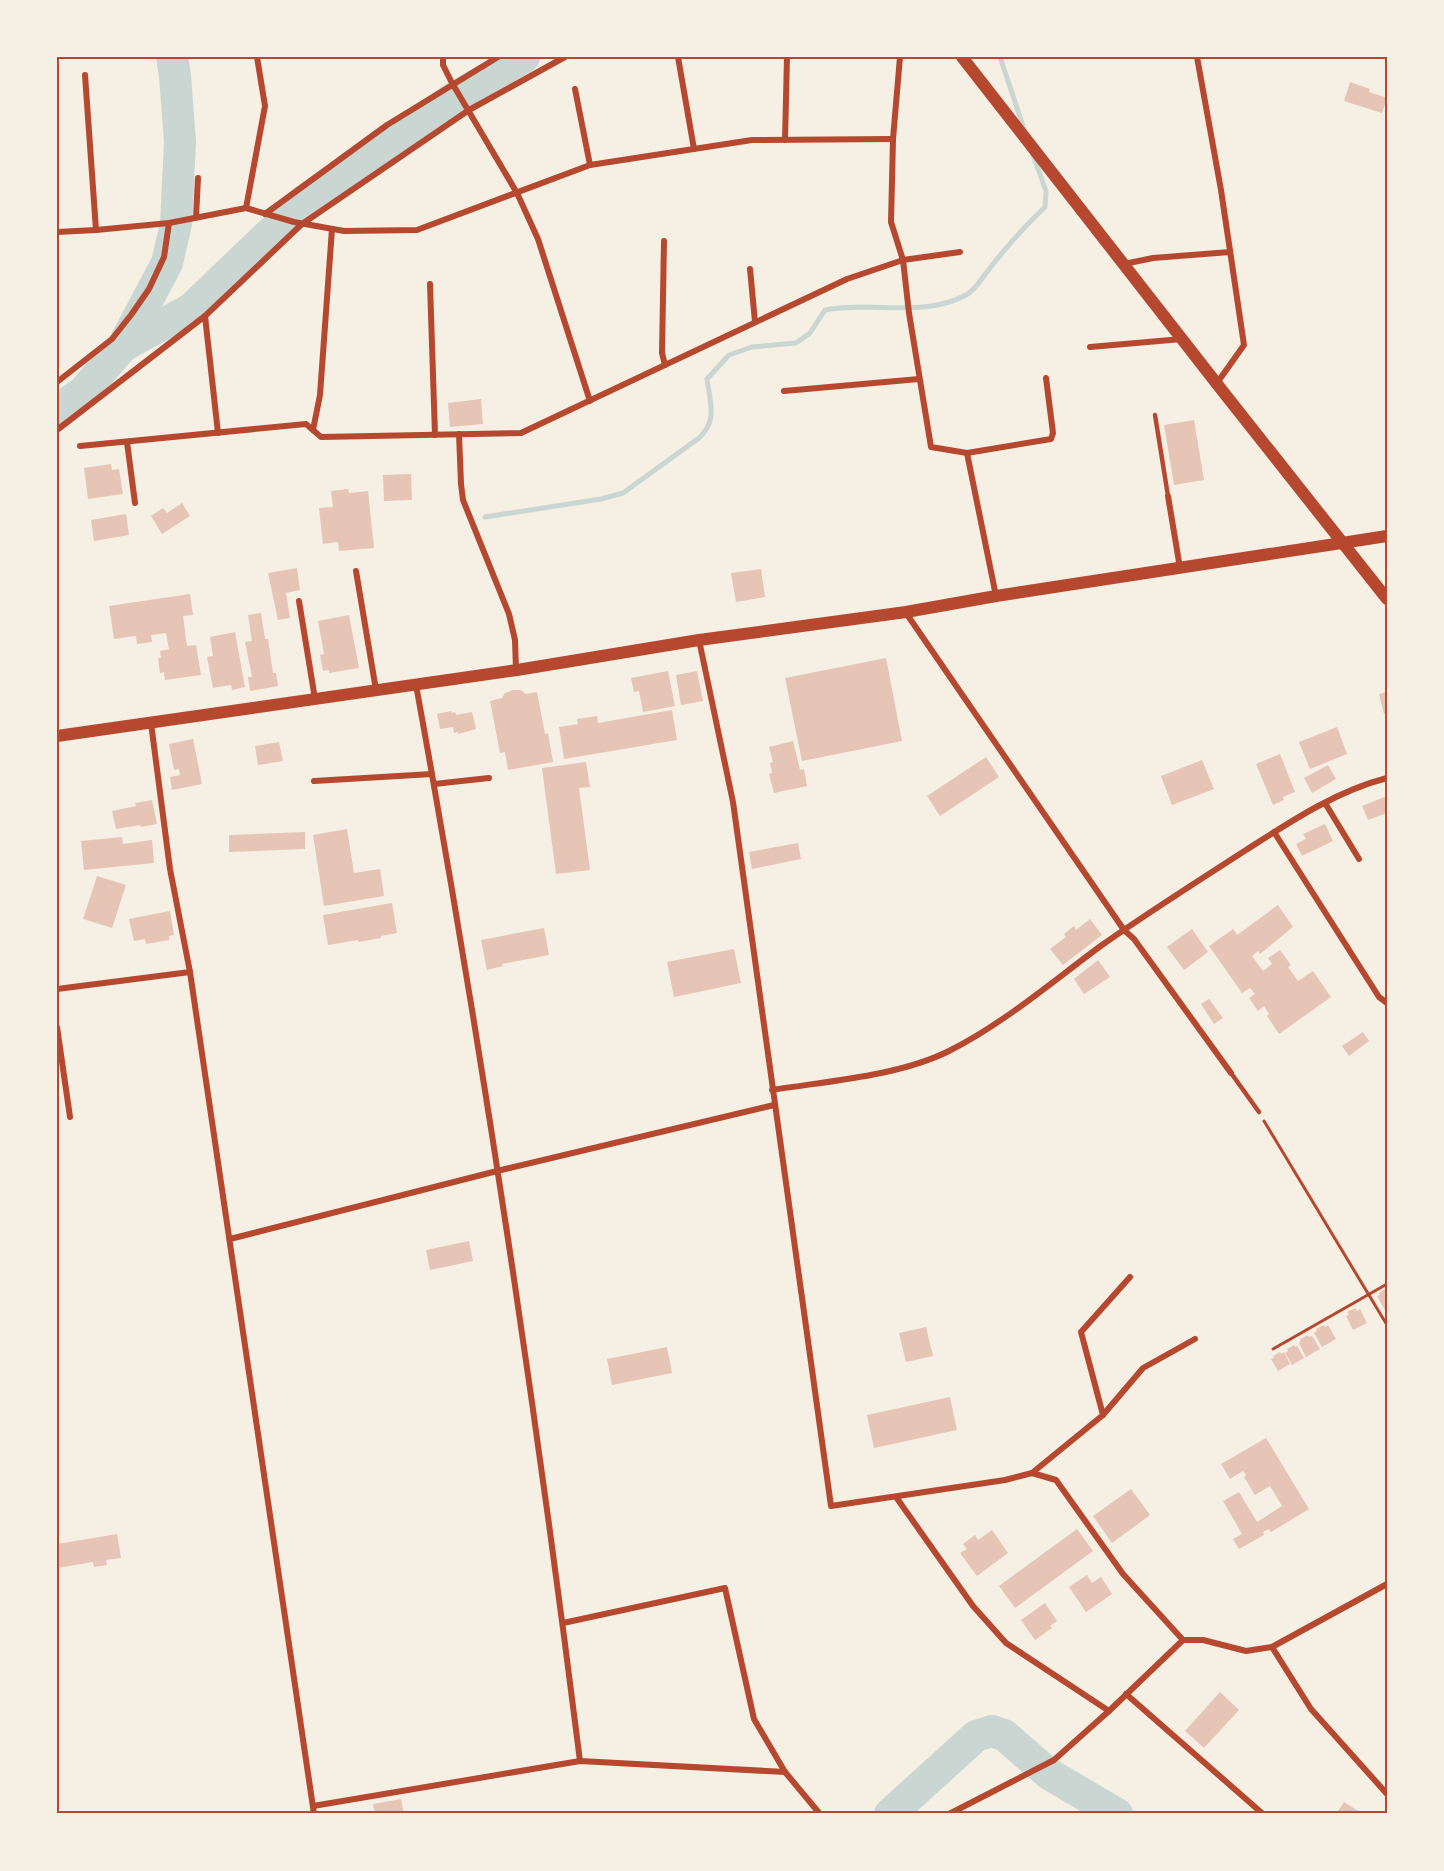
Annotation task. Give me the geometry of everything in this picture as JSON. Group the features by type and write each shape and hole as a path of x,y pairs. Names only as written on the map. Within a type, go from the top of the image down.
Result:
{"main road":[{"path":"962,57 1387,599"},
{"path":"57,736 416,685 699,640 906,612 1387,536"}],"street":[{"path":"246,208 265,106 257,57"},
{"path":"443,57 443,64 517,193 538,239 590,401"},
{"path":"265,214 387,125 498,57"},
{"path":"57,430 205,316 302,224 470,110 565,57"},
{"path":"678,57 694,149"},
{"path":"785,140 787,57"},
{"path":"900,57 893,139 891,222 903,260 909,313 931,447 966,453 1051,439 1053,433 1046,378"},
{"path":"1197,57 1244,345 1217,384"},
{"path":"85,75 96,230"},
{"path":"575,89 590,165"},
{"path":"57,232 172,223 246,208 302,224 344,231 417,230 590,165 752,140 893,139"},
{"path":"193,218 198,178"},
{"path":"57,382 112,339 131,315 149,289 164,258 172,223"},
{"path":"313,430 320,395 332,229"},
{"path":"664,241 662,353 665,365"},
{"path":"80,446 306,424 321,437 521,433 847,279 903,260 960,252"},
{"path":"1123,264 1154,258 1230,252"},
{"path":"750,269 755,322"},
{"path":"430,284 435,435"},
{"path":"205,316 218,433"},
{"path":"1090,347 1182,339"},
{"path":"784,391 919,379"},
{"path":"459,434 464,500 509,614 515,640 516,670"},
{"path":"127,441 135,503"},
{"path":"966,453 996,596"},
{"path":"1168,496 1180,568"},
{"path":"356,571 376,690"},
{"path":"299,601 315,699"},
{"path":"906,612 1124,930 1134,939 1230,1073"},
{"path":"699,640 733,802 831,1506 1005,1480 1032,1473 1103,1415 1143,1368 1195,1339"},
{"path":"416,685 451,879 497,1171 563,1623 580,1761"},
{"path":"151,722 170,869 190,972 314,1814"},
{"path":"314,781 432,774"},
{"path":"434,784 489,778"},
{"path":"772,1090 898,1069 947,1052 984,1032 1124,930 1274,832 1366,783 1387,778"},
{"path":"1325,803 1359,859"},
{"path":"1274,832 1378,997 1387,1003"},
{"path":"57,989 190,972"},
{"path":"57,1027 70,1117"},
{"path":"230,1239 497,1171 774,1105"},
{"path":"1103,1415 1081,1332 1130,1277"},
{"path":"1032,1473 1056,1480 1124,1574 1183,1640"},
{"path":"896,1497 973,1606 1006,1643 1109,1711"},
{"path":"949,1814 1054,1760 1183,1640 1203,1640 1246,1651 1272,1647 1387,1584"},
{"path":"563,1623 725,1588 754,1719 785,1772 818,1812"},
{"path":"1272,1647 1311,1709 1387,1794"},
{"path":"1126,1694 1263,1814"},
{"path":"313,1806 580,1761 785,1772"}],"lane":[{"path":"1155,415 1168,496"},
{"path":"1230,1073 1259,1112"}],"path":[{"path":"1259,1112 1387,1325"},
{"path":"1273,1349 1387,1284"}],"building":[{"path":"1350,82 1387,98 1382,113 1344,101"},
{"path":"481,399 483,424 450,427 448,403"},
{"path":"1194,420 1204,480 1174,485 1164,425"},
{"path":"111,464 112,470 119,469 123,494 88,499 84,468"},
{"path":"411,474 412,500 384,501 383,475"},
{"path":"348,489 349,493 368,491 374,548 339,551 338,542 323,544 319,508 333,507 331,491"},
{"path":"182,503 190,516 162,534 151,516 163,508 167,513"},
{"path":"126,514 129,535 94,541 91,520"},
{"path":"297,568 300,590 286,593 290,618 278,620 268,573"},
{"path":"761,569 765,597 736,602 731,573"},
{"path":"190,594 193,615 183,616 187,646 196,645 201,675 165,680 164,672 160,673 158,658 161,658 160,651 169,649 166,633 151,635 152,642 137,644 136,636 114,639 109,606"},
{"path":"261,613 265,639 268,639 273,673 276,673 278,686 250,691 248,677 252,677 245,642 252,641 248,615"},
{"path":"349,615 359,668 329,673 329,670 323,671 320,655 324,654 318,621"},
{"path":"235,632 245,687 232,690 231,685 213,688 207,657 213,656 210,637"},
{"path":"886,658 902,741 802,761 785,678"},
{"path":"668,671 675,706 643,712 639,691 634,692 631,678"},
{"path":"697,671 703,701 681,705 676,675"},
{"path":"521,690 526,694 537,692 553,762 508,770 505,752 500,753 490,701 502,698 505,693"},
{"path":"1387,692 1387,713 1384,714 1379,694"},
{"path":"672,710 677,740 564,759 559,727 578,724 577,719 597,716 598,723"},
{"path":"451,711 456,715 472,712 476,729 458,734 458,732 454,733 453,727 440,729 437,714"},
{"path":"1337,727 1347,754 1310,769 1299,742"},
{"path":"193,739 202,784 172,790 170,777 180,775 179,769 174,770 169,744"},
{"path":"793,741 800,770 804,769 807,786 774,793 769,774 772,773 770,763 773,762 769,747"},
{"path":"279,742 283,761 258,765 255,746"},
{"path":"1280,754 1295,792 1283,797 1284,800 1273,805 1256,764"},
{"path":"986,757 999,777 940,816 927,796"},
{"path":"1202,760 1214,789 1172,805 1161,776"},
{"path":"586,762 590,787 579,788 590,870 556,874 542,768"},
{"path":"1328,765 1336,779 1312,793 1304,778"},
{"path":"1387,796 1387,813 1368,820 1362,806"},
{"path":"152,800 157,824 116,829 112,811"},
{"path":"1325,824 1333,841 1302,856 1296,844 1306,839 1303,834"},
{"path":"347,829 354,873 380,869 384,896 324,906 313,835"},
{"path":"305,832 305,849 229,852 229,835"},
{"path":"122,837 123,844 152,840 154,863 84,870 81,841"},
{"path":"798,843 801,859 752,869 749,852"},
{"path":"97,876 126,885 112,928 83,919"},
{"path":"392,903 397,933 358,942 358,940 328,945 323,915"},
{"path":"1278,905 1293,927 1260,954 1258,951 1252,956 1263,971 1272,964 1268,958 1280,950 1291,965 1288,967 1298,981 1313,971 1331,997 1279,1034 1267,1016 1269,1014 1264,1006 1258,1011 1249,998 1255,994 1250,988 1242,993 1209,946 1233,929 1237,935"},
{"path":"170,911 174,935 169,936 169,940 146,944 145,939 134,941 129,919"},
{"path":"1090,919 1102,935 1063,965 1050,949 1066,937 1064,934 1074,926 1076,930"},
{"path":"544,928 549,955 502,964 503,966 487,970 481,940"},
{"path":"1192,929 1208,952 1184,970 1167,947"},
{"path":"734,949 741,983 674,997 667,962"},
{"path":"1098,960 1110,977 1084,994 1074,979"},
{"path":"1209,999 1223,1018 1214,1024 1201,1004"},
{"path":"1363,1032 1369,1041 1349,1056 1342,1046"},
{"path":"469,1241 473,1261 430,1270 426,1250"},
{"path":"1387,1288 1387,1309 1385,1310 1377,1296"},
{"path":"1355,1308 1357,1311 1360,1309 1367,1323 1353,1330 1346,1316 1349,1315 1347,1312"},
{"path":"1324,1325 1325,1327 1328,1325 1336,1339 1322,1347 1314,1333 1316,1329"},
{"path":"926,1327 933,1356 906,1362 899,1333"},
{"path":"1308,1335 1312,1336 1320,1349 1306,1357 1299,1343 1300,1339"},
{"path":"1294,1345 1304,1358 1292,1365 1285,1353"},
{"path":"667,1347 672,1373 612,1385 607,1359"},
{"path":"1280,1352 1281,1354 1284,1352 1290,1364 1278,1371 1271,1359"},
{"path":"950,1397 957,1430 874,1448 867,1415"},
{"path":"1266,1438 1309,1509 1271,1532 1269,1529 1263,1532 1264,1535 1239,1549 1233,1539 1242,1534 1223,1501 1239,1492 1257,1522 1282,1506 1270,1486 1255,1495 1243,1471 1230,1479 1221,1464"},
{"path":"1131,1489 1150,1515 1112,1543 1093,1516"},
{"path":"1077,1529 1093,1551 1015,1608 999,1586"},
{"path":"992,1530 1008,1553 977,1576 960,1553 967,1549 963,1544 975,1535 978,1540"},
{"path":"117,1534 121,1558 106,1560 107,1565 94,1567 93,1562 57,1568 57,1544"},
{"path":"1087,1575 1092,1583 1101,1577 1112,1594 1086,1612 1069,1587"},
{"path":"1045,1603 1057,1621 1050,1626 1052,1628 1035,1640 1021,1620"},
{"path":"1220,1692 1239,1710 1204,1748 1185,1731"},
{"path":"401,1799 404,1814 375,1814 373,1804"},
{"path":"1344,1802 1363,1814 1336,1814"}],"waterway":[{"path":"123,346 167,263 176,224 180,142 172,57"},
{"path":"57,411 83,392 123,346 191,309 304,201 454,98 524,57"},
{"path":"1000,57 1025,132"},
{"path":"485,517 601,499 623,493 699,438 705,431 711,418 707,379 729,355 752,347 796,343 810,333 825,310 932,306 950,302 969,293 1030,221 1045,207 1046,191 1033,155"},
{"path":"890,1814 976,1736 992,1731 1004,1735 1049,1774 1117,1814"}]}
